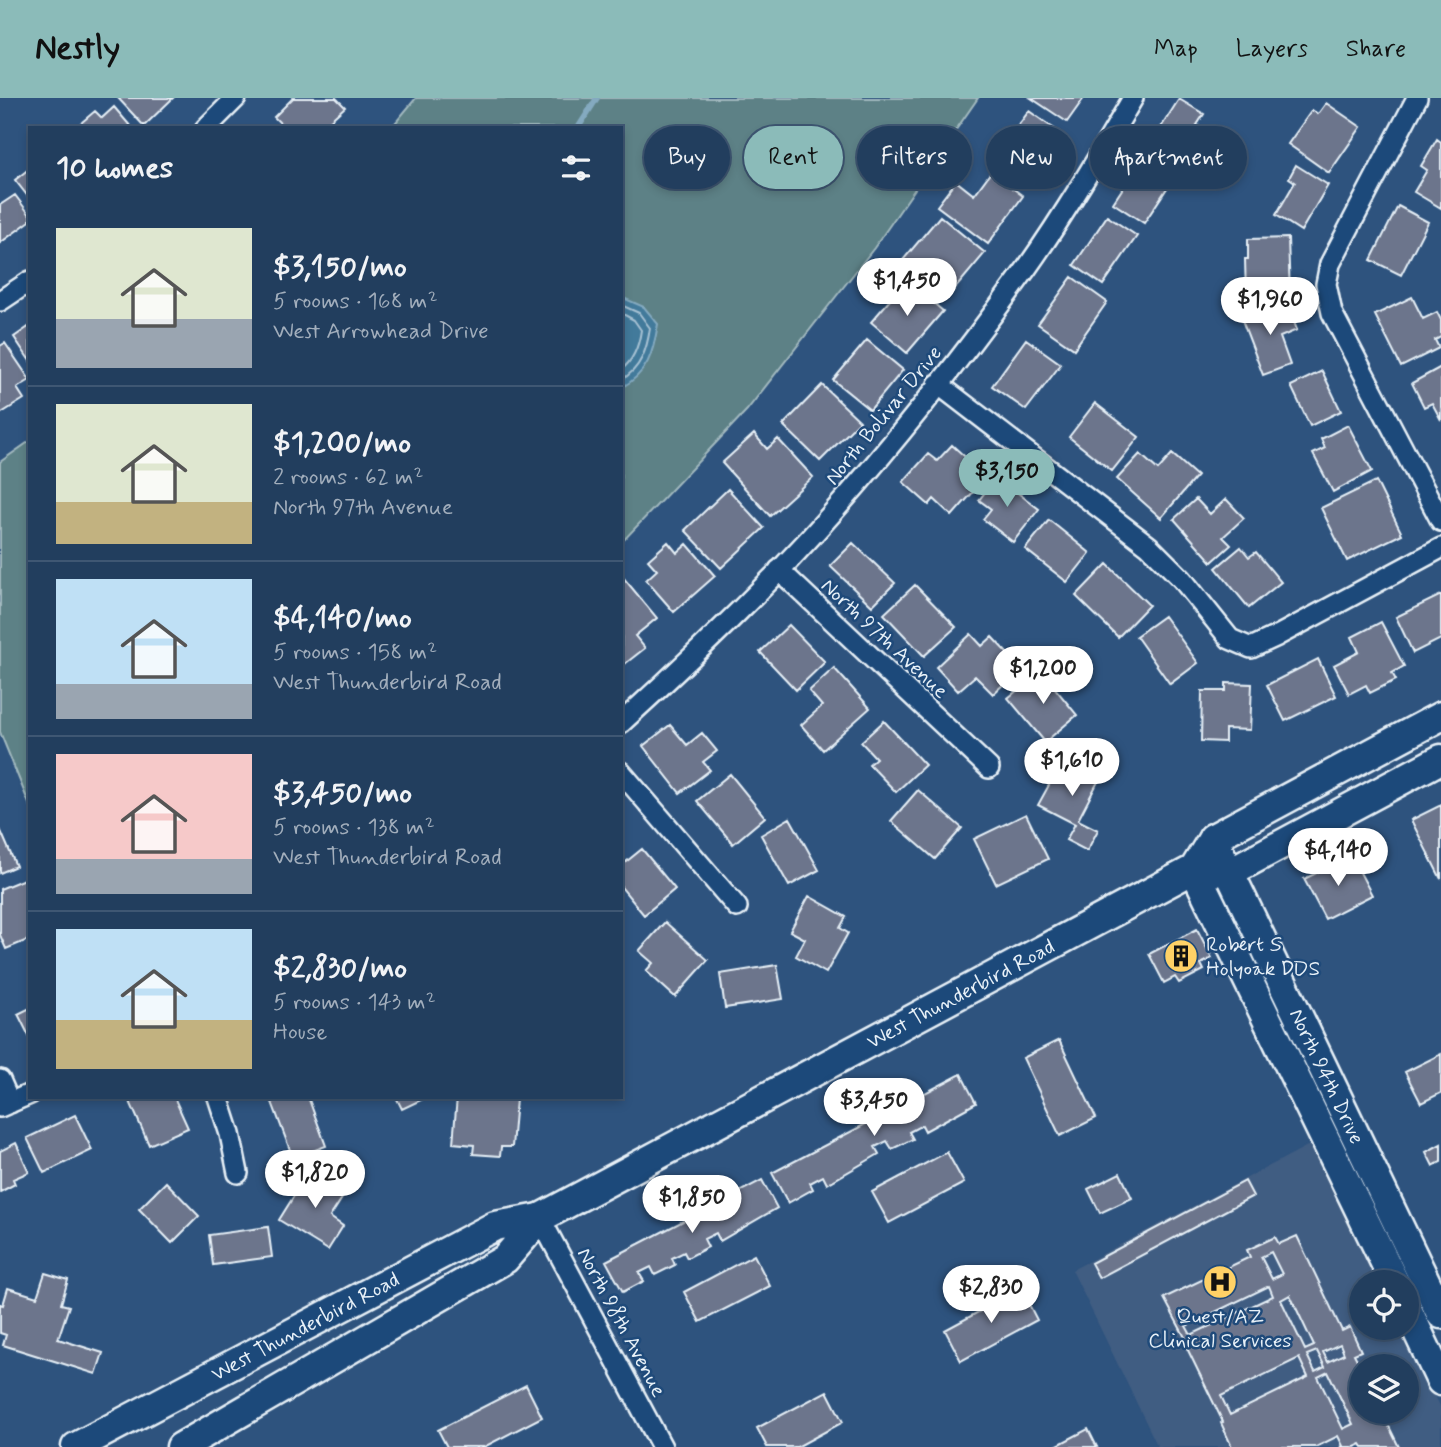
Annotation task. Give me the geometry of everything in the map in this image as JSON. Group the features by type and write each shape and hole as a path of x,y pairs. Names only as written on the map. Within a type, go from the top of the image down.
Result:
{"main road":[{"path":"1441,716 1213,838 1194,869 1230,873 1441,760"},
{"path":"1415,773 1441,746"},
{"name":"North 94th Drive","path":"1213,838 1260,931 1286,993 1441,1314"},
{"name":"North 94th Drive","path":"1194,869 1389,1270"},
{"name":"West Thunderbird Road","path":"76,1447 495,1227 540,1218 1194,869"},
{"path":"1261,1005 1286,993"},
{"path":"1310,1106 1336,1093"},
{"name":"West Thunderbird Road","path":"181,1447 505,1259 540,1218"},
{"path":"1419,1334 1441,1381"}],"street":[{"path":"208,126 236,98"},
{"name":"North Bolivar Drive","path":"623,721 689,661 779,570 856,485 939,384 1027,267 1091,170 1133,98"},
{"path":"1417,98 1330,264 1326,284 1332,313 1441,521"},
{"path":"0,301 28,282"},
{"path":"939,384 1149,546 1182,579 1230,639 1251,648 1441,548"},
{"name":"North 97th Avenue","path":"779,570 989,768"},
{"path":"623,774 737,907"},
{"path":"0,1080 5,1105 28,1095"},
{"path":"219,1099 230,1134 238,1173"},
{"name":"North 98th Avenue","path":"540,1218 662,1447"}],"shaded area":[{"path":"1313,1143 1375,1270 1349,1270 1349,1340 1408,1340 1415,1354 1349,1354 1349,1424 1419,1424 1419,1363 1441,1408 1441,1447 1158,1447 1072,1270"}],"green space":[{"path":"416,98 978,98 959,126 857,126 857,189 915,189 874,248 747,410 623,541 623,126 393,126"},
{"path":"28,442 28,801 0,732 0,462"}],"water":[{"path":"623,298 644,307 658,324 648,362 623,387"}],"building":[{"path":"118,98 173,98 144,126"},
{"path":"293,98 336,98 345,107 326,126 283,126 274,117"},
{"path":"1031,98 1084,98 1067,122"},
{"path":"1179,99 1204,114 1199,126 1162,126"},
{"path":"1326,103 1361,127 1329,173 1288,144 1312,110 1318,114"},
{"path":"114,107 130,126 77,126 95,111 102,118"},
{"path":"1029,111 1050,126 1018,126"},
{"path":"1437,139 1441,142 1441,208 1414,192 1427,170 1421,166"},
{"path":"1296,165 1328,185 1301,231 1276,215 1295,182 1289,178"},
{"path":"28,170 28,196 15,180"},
{"path":"986,179 986,189 1014,189 1023,196 988,244 937,206 950,189 966,189 974,195"},
{"path":"1122,189 1166,189 1144,223 1113,203"},
{"path":"15,195 28,212 28,222 0,243 0,205"},
{"path":"1398,206 1428,222 1401,275 1371,260"},
{"path":"940,216 985,253 948,297 903,260"},
{"path":"1107,216 1137,236 1103,285 1074,265"},
{"path":"1288,238 1290,295 1246,296 1245,259 1248,259 1248,239"},
{"path":"1072,277 1107,302 1074,349 1038,324"},
{"path":"912,285 943,311 907,353 871,322 896,293 902,298"},
{"path":"1412,297 1423,319 1437,312 1441,320 1441,337 1435,340 1439,348 1401,367 1375,315"},
{"path":"1287,303 1297,330 1280,337 1290,365 1263,375 1242,320"},
{"path":"28,327 28,358 14,337"},
{"path":"1026,339 1061,364 1026,410 992,386"},
{"path":"867,340 903,370 870,410 833,380"},
{"path":"5,343 28,377 28,381 17,388 24,399 0,414 0,346"},
{"path":"1441,367 1441,420 1432,403 1424,407 1412,383"},
{"path":"1322,371 1341,411 1310,426 1291,386"},
{"path":"822,385 860,421 820,461 783,425"},
{"path":"1095,403 1139,437 1112,471 1069,437"},
{"path":"1348,425 1372,471 1333,492 1313,454 1325,448 1321,439"},
{"path":"754,434 767,449 778,439 813,477 770,516 722,463"},
{"path":"952,445 972,463 967,469 982,482 952,516 934,499 929,505 903,482 928,454 937,461"},
{"path":"1140,454 1158,470 1172,454 1197,476 1161,518 1117,479"},
{"path":"997,477 1039,509 1013,542 983,519 991,509 979,500"},
{"path":"1376,481 1402,534 1347,561 1321,508"},
{"path":"728,489 764,528 721,568 685,530"},
{"path":"1196,499 1210,514 1226,499 1244,518 1223,537 1231,545 1212,562 1174,519"},
{"path":"1049,520 1090,553 1067,582 1025,549"},
{"path":"668,542 677,553 687,544 715,576 674,612 646,580 657,570 648,560"},
{"path":"853,543 895,583 872,606 830,566"},
{"path":"1241,547 1249,557 1256,552 1281,582 1249,608 1216,568"},
{"path":"1107,564 1149,605 1118,637 1076,596"},
{"path":"623,577 657,618 635,636 645,648 623,665"},
{"path":"915,585 956,627 924,656 884,614"},
{"path":"1441,595 1441,639 1413,653 1396,617"},
{"path":"1164,616 1198,663 1170,684 1136,636"},
{"path":"1381,622 1404,666 1392,673 1396,680 1370,693 1366,685 1349,694 1334,665 1359,652 1352,637"},
{"path":"789,625 825,662 796,690 760,652"},
{"path":"971,634 982,646 992,637 1021,668 993,694 975,676 958,691 936,667"},
{"path":"1318,659 1336,696 1285,721 1267,685"},
{"path":"834,668 870,708 823,750 801,725 822,706 809,691"},
{"path":"1041,671 1077,715 1045,742 1008,698"},
{"path":"1226,683 1252,684 1250,730 1225,729 1225,742 1201,741 1202,691 1226,691"},
{"path":"884,721 925,765 896,792 869,764 876,758 861,742"},
{"path":"670,725 687,745 702,733 717,751 703,762 710,770 680,793 643,746"},
{"path":"1066,754 1102,774 1078,820 1098,830 1087,851 1066,840 1075,824 1038,805"},
{"path":"730,774 765,817 733,844 697,801"},
{"path":"918,790 962,828 935,859 891,821"},
{"path":"1441,805 1441,879 1411,820"},
{"path":"1026,814 1048,859 996,884 974,839"},
{"path":"790,818 819,870 789,886 761,835"},
{"path":"0,829 16,866 0,873"},
{"path":"642,849 675,889 644,915 623,889 623,864"},
{"path":"1348,858 1354,861 1372,895 1325,919 1304,879"},
{"path":"28,877 28,940 6,949 0,935 0,889"},
{"path":"809,896 846,917 840,928 848,933 826,973 796,956 805,939 790,931"},
{"path":"665,922 708,960 675,997 646,971 653,963 639,951"},
{"name":"Robert S Holyoak DDS","path":"1197,929 1212,958 1201,964 1204,970 1179,983 1175,977 1164,983 1149,954"},
{"path":"777,965 783,999 725,1008 720,974"},
{"path":"28,1009 28,1034 18,1014"},
{"path":"1059,1040 1096,1118 1060,1136 1023,1058"},
{"path":"1441,1054 1441,1093 1421,1103 1405,1072"},
{"path":"961,1074 976,1103 925,1131 922,1125 909,1132 913,1139 892,1149 887,1141 875,1147 879,1154 827,1184 823,1176 810,1183 813,1189 788,1203 772,1173"},
{"path":"129,1099 175,1099 188,1128 149,1145"},
{"path":"279,1099 309,1099 326,1146 293,1158 272,1102"},
{"path":"397,1099 423,1099 402,1109"},
{"path":"457,1099 516,1099 512,1147 501,1147 500,1156 473,1154 474,1145 453,1143"},
{"path":"75,1115 92,1150 44,1173 27,1138"},
{"path":"16,1143 29,1172 13,1179 15,1184 0,1192 0,1151"},
{"path":"1441,1144 1441,1162 1433,1166 1426,1152"},
{"path":"947,1152 964,1183 889,1223 872,1192"},
{"path":"310,1170 346,1192 330,1217 343,1226 328,1250 279,1220"},
{"path":"1120,1173 1132,1198 1100,1213 1088,1189"},
{"path":"762,1180 777,1208 720,1241 716,1233 704,1239 708,1247 687,1258 684,1252 672,1258 675,1265 655,1275 651,1267 639,1273 644,1281 623,1292 606,1261"},
{"path":"1245,1181 1253,1196 1099,1278 1091,1263"},
{"path":"166,1182 199,1216 172,1243 139,1209"},
{"path":"268,1227 272,1257 213,1265 209,1235"},
{"path":"1297,1236 1342,1331 1349,1328 1349,1340 1356,1340 1361,1351 1349,1354 1349,1416 1328,1372 1318,1377 1343,1429 1353,1424 1388,1424 1399,1447 1363,1447 1361,1444 1341,1447 1343,1446 1338,1436 1316,1447 1232,1447 1221,1423 1223,1422 1185,1344 1188,1343 1164,1298 1250,1257 1247,1250 1275,1237 1279,1244","holes":["1271,1252 1282,1274 1272,1279 1261,1257","1269,1286 1273,1296 1191,1335 1186,1326","1290,1295 1314,1346 1305,1350 1281,1300","1340,1344 1344,1354 1328,1362 1323,1352","1317,1351 1325,1367 1315,1372 1307,1355","1299,1358 1308,1377 1230,1415 1221,1396"]},
{"path":"754,1255 770,1286 700,1322 684,1292"},
{"path":"45,1273 68,1280 61,1304 69,1306 58,1339 103,1353 96,1374 3,1345 6,1335 0,1333 0,1304 3,1305 8,1288 37,1297"},
{"path":"1021,1289 1037,1320 961,1361 945,1330"},
{"path":"526,1385 542,1417 484,1447 447,1447 438,1430"},
{"path":"827,1391 843,1422 797,1447 767,1447 757,1428"},
{"path":"1088,1429 1097,1447 1054,1447"}],"waterway":[{"path":"579,126 597,98"}],"place":[{"name":"Robert S Holyoak DDS","path":"1181,956"},
{"name":"Quest/AZ Clinical Services","path":"1220,1282"}]}
